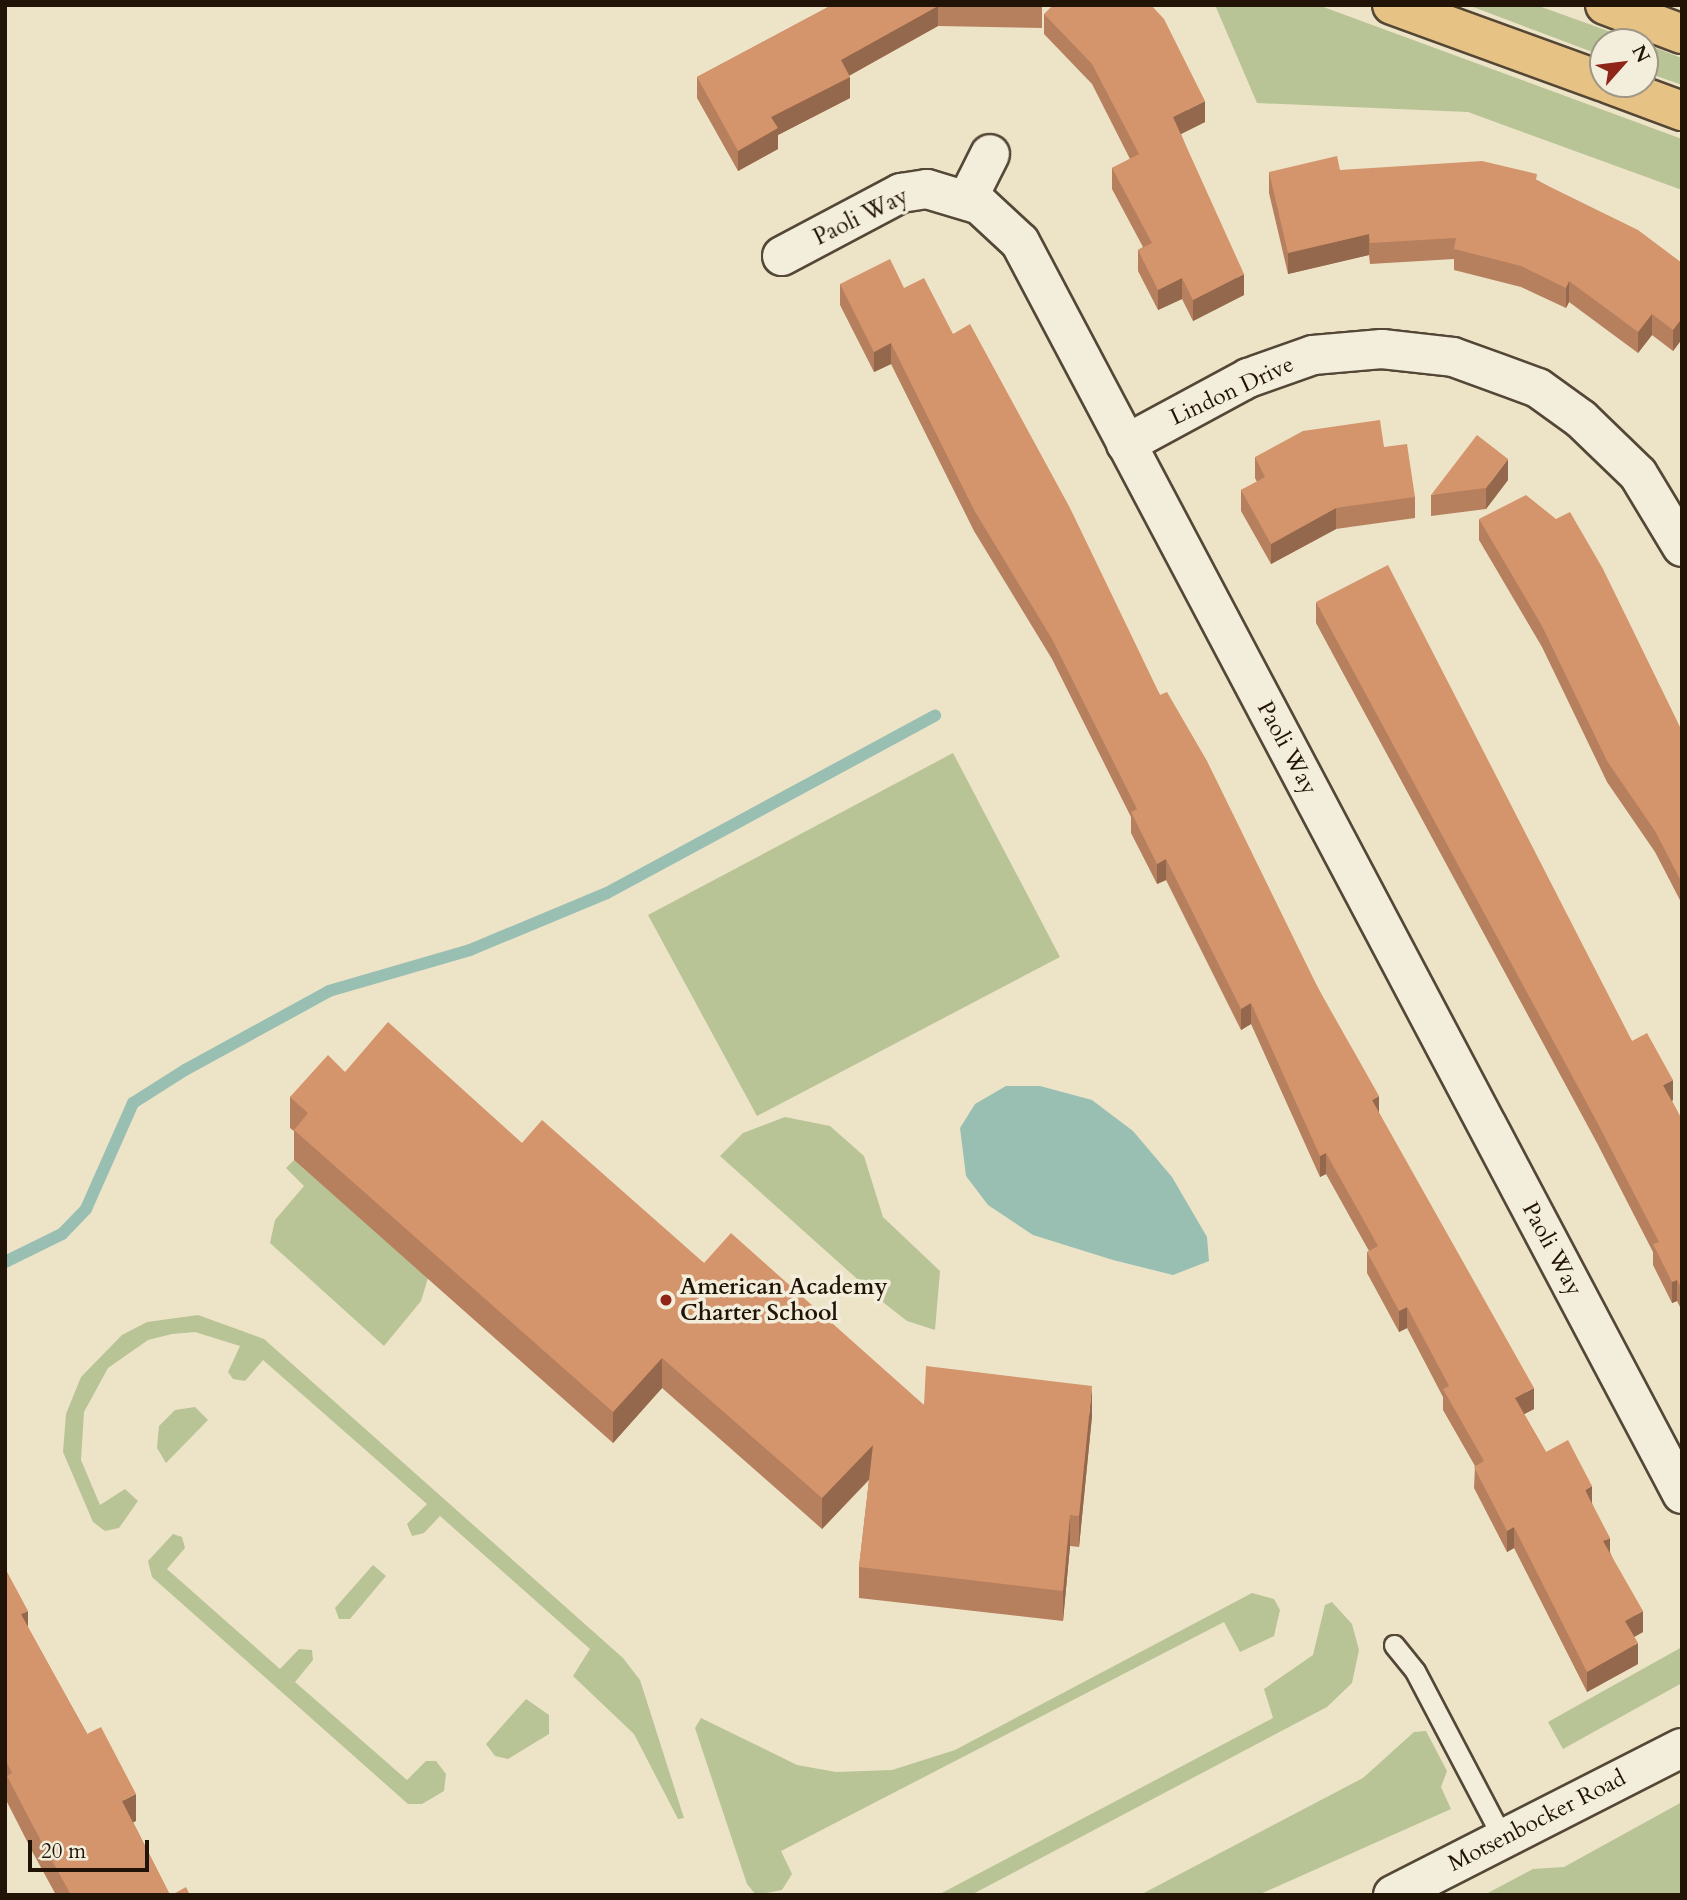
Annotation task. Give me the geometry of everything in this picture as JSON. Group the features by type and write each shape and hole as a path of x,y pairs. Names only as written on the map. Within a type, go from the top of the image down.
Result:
{"main road":[{"path":"1392,5 1589,77"},
{"path":"1605,5 1682,34"},
{"path":"1647,98 1682,111"}],"street":[{"path":"968,198 990,154"},
{"name":"Paoli Way","path":"782,256 901,193 927,189 968,198 1020,242 1682,1494"},
{"name":"Lindon Drive","path":"1126,444 1279,365 1346,350 1419,352 1492,367 1553,398 1610,443 1671,503 1682,547"},
{"name":"Motsenbocker Road","path":"1393,1895 1502,1837 1682,1748"}],"lane":[{"path":"1394,1646 1415,1671 1502,1837"}],"green space":[{"path":"1215,5 1318,5 1682,139 1682,190 1468,112 1257,103"},
{"path":"1468,5 1536,5 1600,28 1589,28 1589,51"},
{"path":"1659,49 1682,58 1682,85 1659,77"},
{"path":"953,753 1060,957 757,1116 648,915"},
{"path":"785,1117 830,1126 864,1156 883,1217 940,1271 935,1330 907,1321 884,1303 720,1156 743,1133"},
{"path":"294,1160 428,1278 421,1301 384,1346 270,1243 275,1220 304,1186 286,1168"},
{"path":"198,1315 264,1339 623,1658 640,1680 684,1818 678,1819 634,1734 573,1676 590,1649 440,1516 424,1533 412,1536 407,1524 427,1504 263,1360 245,1381 233,1379 228,1372 240,1346 195,1332 172,1334 148,1340 108,1368 84,1412 81,1460 100,1505 125,1489 138,1501 119,1528 105,1531 93,1522 63,1452 66,1414 81,1377 122,1335 147,1322"},
{"path":"195,1407 208,1420 166,1463 157,1448 159,1426 175,1410"},
{"path":"173,1534 182,1537 185,1548 167,1569 280,1669 299,1649 312,1650 313,1660 295,1682 407,1780 426,1761 436,1761 446,1774 444,1791 422,1804 408,1804 152,1577 148,1561"},
{"path":"373,1565 386,1576 350,1619 339,1619 335,1608"},
{"path":"1252,1593 1274,1599 1280,1610 1274,1636 1240,1652 1224,1622 781,1851 792,1874 782,1890 756,1895 747,1884 695,1728 701,1718 797,1765 836,1772 892,1770 955,1750"},
{"path":"1332,1602 1352,1624 1359,1650 1352,1683 1327,1707 971,1895 938,1895 1273,1718 1264,1689 1313,1655 1325,1605"},
{"path":"1682,1647 1682,1683 1563,1749 1548,1722"},
{"path":"526,1699 549,1715 549,1734 508,1759 495,1756 486,1744"},
{"path":"1426,1731 1447,1771 1441,1787 1451,1809 1258,1895 1140,1895 1363,1778 1414,1732"},
{"path":"1682,1802 1682,1895 1484,1895 1533,1869 1564,1867"}],"water":[{"path":"1006,1086 1040,1086 1092,1100 1133,1131 1172,1177 1207,1237 1209,1261 1173,1275 1113,1260 1033,1235 988,1205 966,1176 960,1128 975,1104"}],"building":[{"path":"832,5 1042,5 1042,7 938,6 841,60 850,77 771,117 778,128 738,151 697,77"},
{"path":"1053,5 1151,5 1164,19 1205,101 1173,117 1244,274 1193,300 1182,278 1158,290 1138,250 1152,243 1112,168 1139,154 1092,64 1044,14"},
{"path":"1337,156 1340,170 1482,161 1537,174 1536,180 1638,230 1682,263 1682,318 1673,330 1652,314 1638,332 1569,281 1566,288 1521,266 1454,249 1456,238 1370,243 1369,234 1288,253 1269,172"},
{"path":"890,259 904,288 924,278 953,334 970,324 1070,508 1160,695 1167,692 1207,761 1318,988 1379,1096 1372,1100 1534,1388 1515,1398 1546,1452 1568,1440 1592,1486 1585,1490 1610,1538 1603,1541 1643,1611 1625,1621 1638,1643 1587,1672 1514,1527 1507,1531 1474,1467 1484,1461 1443,1389 1449,1386 1407,1307 1399,1311 1367,1252 1378,1246 1326,1153 1320,1156 1251,1003 1241,1009 1166,859 1157,864 1131,812 1137,809 1052,639 974,510 891,343 874,352 840,284"},
{"path":"1380,420 1384,447 1407,444 1415,497 1336,508 1271,544 1241,490 1265,477 1255,457 1303,431"},
{"path":"1477,435 1508,459 1486,488 1431,495"},
{"path":"1526,495 1556,519 1570,512 1603,569 1682,731 1682,883 1655,831 1607,761 1542,626 1479,519"},
{"path":"1388,565 1632,1041 1647,1033 1673,1080 1663,1085 1682,1120 1682,1290 1677,1280 1672,1282 1653,1244 1659,1242 1597,1122 1316,602"},
{"path":"388,1022 522,1143 542,1120 704,1263 731,1233 924,1405 926,1366 1092,1386 1079,1516 1070,1515 1063,1591 859,1567 873,1445 822,1498 662,1358 613,1412 294,1130 308,1113 290,1097 328,1055 345,1072"},
{"path":"5,1568 28,1611 21,1614 87,1734 101,1727 136,1794 122,1801 170,1895 71,1895 7,1776 12,1773 5,1759"},
{"path":"186,1887 190,1895 172,1895"}],"waterway":[{"path":"5,1262 62,1234 86,1209 133,1103 185,1070 329,991 470,950 607,893 935,716"}],"place":[{"name":"American Academy Charter School","path":"666,1300"}]}
